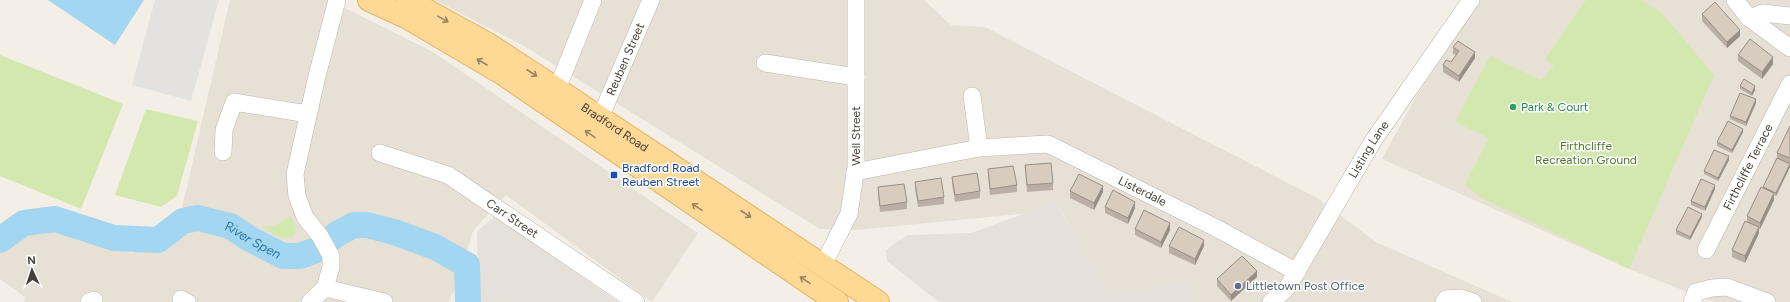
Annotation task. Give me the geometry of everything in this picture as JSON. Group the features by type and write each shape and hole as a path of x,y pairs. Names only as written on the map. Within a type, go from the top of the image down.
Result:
{"main road":[{"name":"Bradford Road","path":"369,0 406,18 503,74 837,302"},
{"name":"Bradford Road","path":"408,0 488,44 823,265 869,300"}],"street":[{"path":"310,302 325,288 331,267 331,256 324,242 305,217 297,196 295,174 317,76 337,0"},
{"path":"557,89 593,0"},
{"name":"Reuben Street","path":"600,118 651,0"},
{"name":"Well Street","path":"823,265 849,214 855,172 856,0"},
{"name":"Listing Lane","path":"1271,302 1287,288 1373,141 1471,0"},
{"path":"1734,0 1749,18 1790,48"},
{"path":"1749,18 1763,13 1790,16"},
{"path":"765,63 856,77"},
{"name":"Firthcliffe Terrace","path":"1706,250 1790,84"},
{"path":"972,96 979,148"},
{"path":"223,152 224,130 234,102 308,114"},
{"name":"Listerdale","path":"855,172 979,148 1048,144 1216,228 1297,272"},
{"name":"Carr Street","path":"380,153 448,175 636,302"},
{"path":"1692,302 1696,292 1712,288 1727,287 1767,302"},
{"path":"325,288 384,302"},
{"path":"1444,302 1446,299 1461,298 1473,302"}],"shaded area":[{"path":"155,0 219,0 191,101 132,85"},
{"path":"230,0 329,0 433,52 698,233 652,302 506,195 473,231 456,287 448,302 24,302 25,297 0,279 0,250 26,230 72,230 132,253 175,238"},
{"path":"435,0 924,0 951,25 985,27 1317,198 1376,242 1512,302 1109,302 1061,210 857,230 820,229 524,46"},
{"path":"1481,0 1790,0 1790,302 1713,302 1629,269 1382,159 1417,95"},
{"path":"1056,202 1109,297 1186,281 1195,299 1190,302 939,302 887,261 886,250 907,235 971,233"},
{"path":"495,216 618,302 479,302 477,232"}],"green space":[{"name":"Firthcliffe Recreation Ground","path":"1586,0 1642,0 1661,12 1714,75 1629,269 1482,198 1465,185 1489,138 1455,122 1490,56 1541,80 1554,66 1545,59"},
{"path":"0,55 123,104 81,209 0,176"},
{"path":"146,109 198,121 177,196 161,207 115,195"},
{"path":"291,216 296,228 295,235 291,237 282,238 261,226 274,226"}],"water":[{"path":"48,0 144,0 115,45"}],"building":[{"path":"1715,2 1740,30 1727,42 1702,14"},
{"path":"1750,39 1773,57 1762,72 1738,55"},
{"path":"1458,41 1475,52 1459,76 1443,65 1446,60 1451,62 1459,51 1453,47"},
{"path":"1744,79 1755,86 1752,93 1740,86"},
{"path":"1740,93 1756,99 1746,122 1730,116"},
{"path":"1728,121 1743,129 1732,150 1717,142"},
{"path":"1790,126 1790,158 1777,153"},
{"path":"1714,150 1729,156 1718,178 1704,171"},
{"path":"1777,158 1790,164 1776,193 1763,187"},
{"path":"1051,163 1053,183 1027,185 1025,165"},
{"path":"1013,166 1017,185 990,189 988,169"},
{"path":"977,173 980,191 955,195 952,177"},
{"path":"1079,174 1103,186 1094,203 1070,191"},
{"path":"941,178 944,197 918,201 915,182"},
{"path":"1701,179 1715,185 1705,207 1691,201"},
{"path":"904,184 907,202 880,206 878,187"},
{"path":"1761,187 1774,193 1760,223 1747,216"},
{"path":"1113,190 1135,202 1128,218 1105,207"},
{"path":"1688,207 1702,214 1690,237 1676,230"},
{"path":"1144,210 1170,223 1161,242 1135,229"},
{"path":"1745,221 1759,227 1745,256 1732,250"},
{"path":"1179,227 1204,240 1195,259 1169,246"},
{"path":"1242,256 1257,271 1231,295 1217,279"}],"waterway":[{"name":"River Spen","path":"0,240 24,223 55,219 114,238 158,240 183,221 198,218 230,226 250,239 283,256 300,256 316,250 337,234 354,225 367,225 394,232 435,247 467,265 468,302"}],"place":[{"name":"Park & Court","path":"1513,107"},
{"name":"Bradford Road Reuben Street","path":"614,175"},
{"name":"Littletown Post Office","path":"1238,286"}]}
